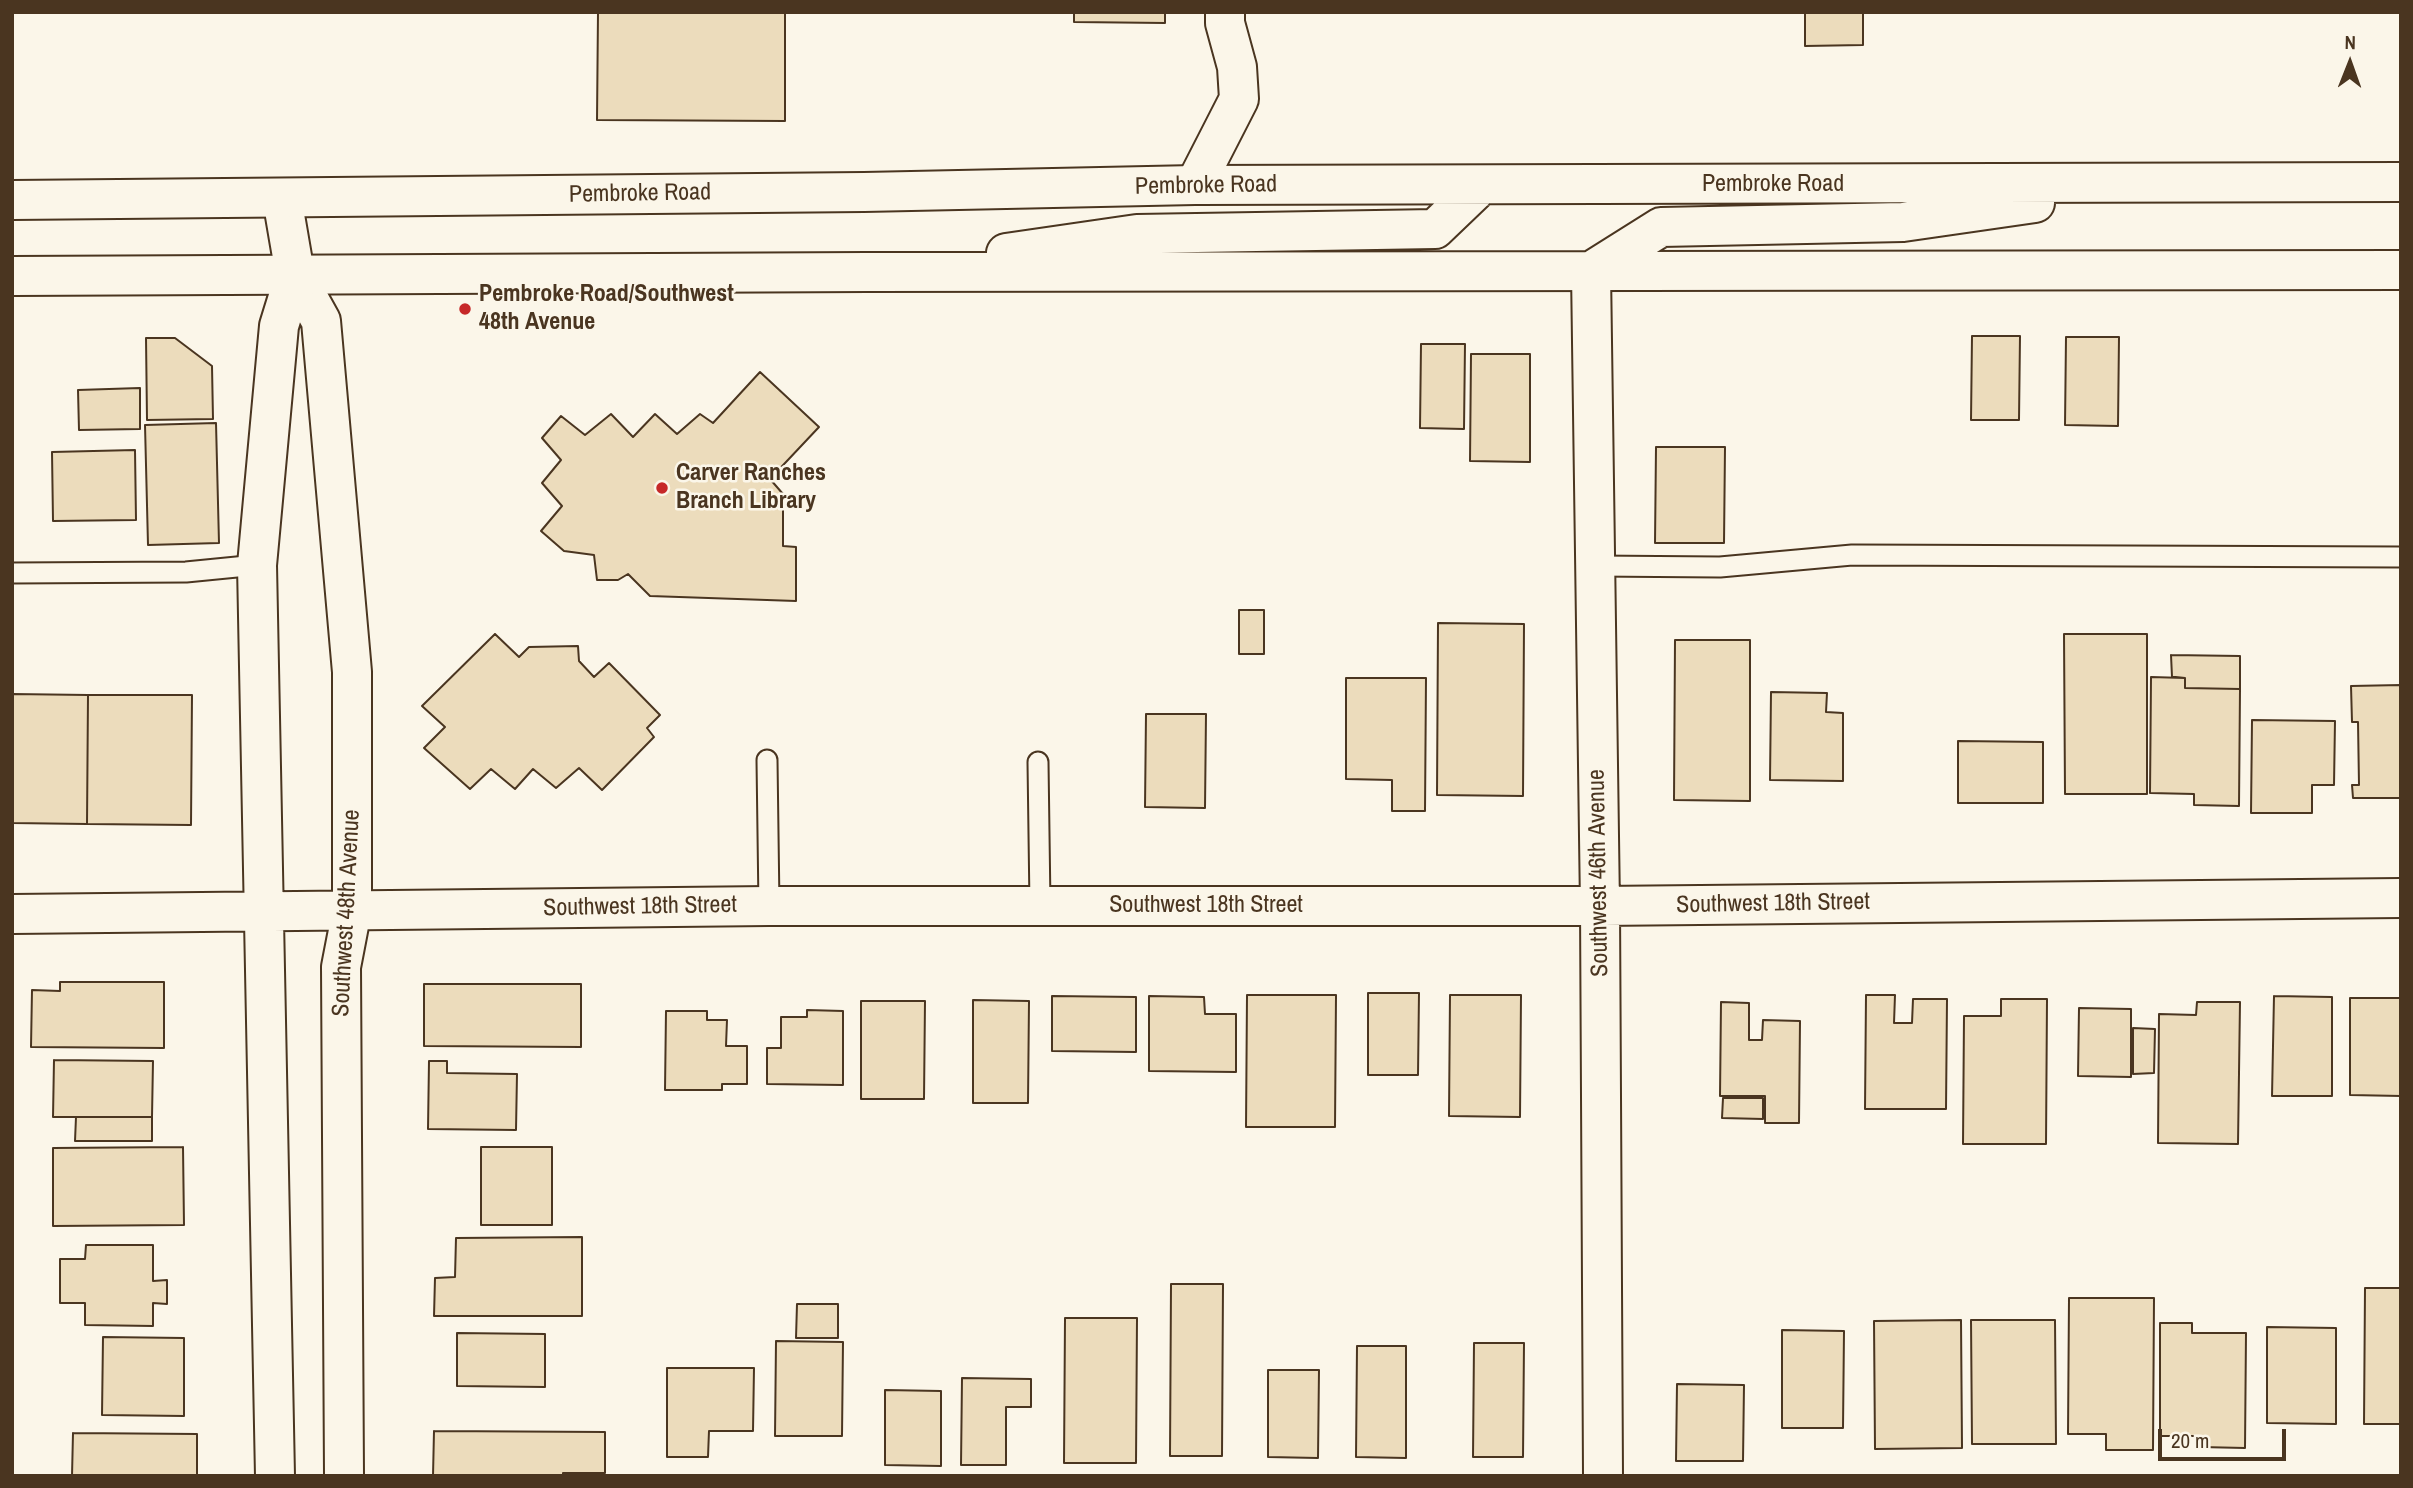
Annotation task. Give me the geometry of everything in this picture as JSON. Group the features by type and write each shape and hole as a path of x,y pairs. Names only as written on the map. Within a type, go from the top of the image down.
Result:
{"street":[{"path":"1195,185 1239,99 1237,67 1225,23 1225,12"},
{"name":"Pembroke Road","path":"12,200 878,192 1195,185 2401,182"},
{"path":"1591,271 1661,227 1903,222 2187,183"},
{"path":"868,272 1136,234 1435,229 1481,185"},
{"name":"Southwest 48th Avenue","path":"282,198 295,274 321,321 352,673 352,910 341,967 344,1476"},
{"path":"12,276 2401,270"},
{"name":"Southwest 46th Avenue","path":"1591,271 1600,906 1603,1476"},
{"name":"Southwest 48th Avenue","path":"275,1476 257,565 279,326 295,274"},
{"name":"Southwest 18th Street","path":"12,914 769,906 1600,906 2401,898"}],"lane":[{"path":"1595,566 1720,567 1852,555 2401,557"},
{"path":"12,573 186,572 257,565"},
{"path":"767,760 769,906"},
{"path":"1038,762 1040,905"}],"building":[{"path":"598,12 785,12 785,121 597,120"},
{"path":"1074,12 1165,12 1165,23 1074,22"},
{"path":"1805,12 1863,12 1863,45 1805,46"},
{"path":"1972,336 2020,336 2019,420 1971,420"},
{"path":"2066,337 2119,337 2118,426 2065,425"},
{"path":"146,338 175,338 212,366 213,419 147,420"},
{"path":"1421,344 1465,344 1464,429 1420,428"},
{"path":"1471,354 1530,354 1530,462 1470,461"},
{"name":"Carver Ranches Branch Library","path":"760,372 819,427 770,479 783,494 783,546 796,547 796,601 650,596 628,574 618,580 597,580 594,555 564,551 541,531 562,506 542,483 561,460 542,438 561,416 585,435 611,414 633,437 655,414 677,434 700,414 713,423"},
{"path":"140,388 140,429 79,430 78,390"},
{"path":"216,423 219,543 148,545 145,425"},
{"path":"1656,447 1725,447 1724,543 1655,543"},
{"path":"135,450 136,520 53,521 52,452"},
{"path":"1239,610 1264,610 1264,654 1239,654"},
{"path":"1438,623 1524,624 1523,796 1437,795"},
{"path":"495,634 519,657 529,647 578,646 579,661 594,677 609,663 660,715 647,728 654,737 602,790 579,768 556,788 533,769 515,789 491,769 470,789 424,748 445,727 422,706"},
{"path":"2064,634 2147,634 2147,794 2065,794"},
{"path":"1675,640 1750,640 1750,801 1674,800"},
{"path":"2171,655 2240,656 2240,689 2185,688 2185,678 2172,677"},
{"path":"2151,677 2185,678 2185,688 2240,689 2239,806 2194,805 2194,794 2150,793"},
{"path":"1346,678 1426,678 1425,811 1392,811 1392,780 1346,779"},
{"path":"2401,685 2401,798 2353,798 2352,785 2359,785 2358,722 2352,722 2351,686"},
{"path":"1771,692 1827,693 1826,712 1843,713 1843,781 1770,780"},
{"path":"12,694 88,695 87,824 12,823"},
{"path":"88,695 192,695 191,825 87,824"},
{"path":"1146,714 1206,714 1205,808 1145,807"},
{"path":"2252,720 2335,721 2334,785 2312,785 2312,813 2251,813"},
{"path":"1958,741 2043,742 2043,803 1958,803"},
{"path":"60,982 164,982 164,1048 31,1047 32,990 60,991"},
{"path":"424,984 581,984 581,1047 424,1046"},
{"path":"1368,993 1419,993 1418,1075 1368,1075"},
{"path":"1247,995 1336,995 1335,1127 1246,1127"},
{"path":"1450,995 1521,995 1520,1117 1449,1116"},
{"path":"1866,995 1895,995 1894,1023 1912,1023 1913,999 1947,999 1946,1109 1865,1109"},
{"path":"1052,996 1136,997 1136,1052 1052,1051"},
{"path":"1149,996 1204,997 1205,1014 1236,1014 1236,1072 1149,1071"},
{"path":"2274,996 2332,997 2332,1096 2272,1096"},
{"path":"2350,998 2401,998 2401,1096 2350,1095"},
{"path":"2001,999 2047,999 2046,1144 1963,1144 1964,1016 2001,1016"},
{"path":"973,1000 1029,1001 1028,1103 973,1103"},
{"path":"861,1001 925,1001 924,1099 861,1099"},
{"path":"1721,1002 1749,1003 1749,1040 1762,1040 1763,1020 1800,1021 1799,1123 1765,1123 1765,1096 1720,1096"},
{"path":"2197,1002 2240,1002 2238,1144 2158,1143 2159,1014 2196,1015"},
{"path":"2079,1008 2131,1009 2131,1077 2078,1076"},
{"path":"807,1010 843,1011 843,1085 767,1084 767,1048 781,1048 781,1017 807,1017"},
{"path":"666,1011 707,1011 707,1020 727,1020 726,1046 747,1046 747,1084 722,1084 722,1090 665,1090"},
{"path":"2133,1028 2155,1029 2154,1073 2133,1074"},
{"path":"54,1060 153,1061 152,1117 53,1117"},
{"path":"429,1061 447,1061 447,1073 517,1074 516,1130 428,1129"},
{"path":"1723,1098 1763,1098 1763,1119 1722,1118"},
{"path":"76,1117 152,1117 152,1141 75,1141"},
{"path":"183,1147 184,1225 53,1226 53,1148"},
{"path":"481,1147 552,1147 552,1225 481,1225"},
{"path":"582,1237 582,1316 434,1316 435,1278 455,1277 456,1238"},
{"path":"86,1245 153,1245 153,1281 167,1280 167,1304 153,1303 153,1326 85,1325 85,1303 60,1303 60,1259 85,1259"},
{"path":"1171,1284 1223,1284 1222,1456 1170,1456"},
{"path":"2365,1288 2401,1288 2401,1424 2364,1424"},
{"path":"2069,1298 2154,1298 2153,1450 2106,1450 2106,1434 2068,1434"},
{"path":"797,1304 838,1304 838,1338 796,1338"},
{"path":"1065,1318 1137,1318 1136,1463 1064,1463"},
{"path":"1961,1320 1962,1448 1875,1449 1874,1321"},
{"path":"1971,1320 2055,1320 2056,1444 1972,1444"},
{"path":"2160,1323 2192,1323 2192,1333 2246,1333 2245,1448 2200,1447 2201,1436 2160,1436"},
{"path":"2267,1327 2336,1328 2336,1424 2267,1423"},
{"path":"1782,1330 1844,1331 1843,1428 1782,1428"},
{"path":"457,1333 545,1334 545,1387 457,1386"},
{"path":"103,1337 184,1338 184,1416 102,1415"},
{"path":"776,1341 843,1342 842,1436 775,1436"},
{"path":"1474,1343 1524,1343 1523,1457 1473,1457"},
{"path":"1357,1346 1406,1346 1406,1458 1356,1457"},
{"path":"667,1368 754,1368 753,1431 709,1431 708,1457 667,1457"},
{"path":"1268,1370 1319,1370 1318,1458 1268,1457"},
{"path":"962,1378 1031,1379 1031,1407 1006,1407 1006,1465 961,1465"},
{"path":"1677,1384 1744,1385 1743,1461 1676,1461"},
{"path":"885,1390 941,1391 941,1466 885,1465"},
{"path":"434,1431 605,1432 605,1473 563,1473 563,1476 433,1476"},
{"path":"73,1433 197,1434 197,1476 72,1476"}],"place":[{"name":"Pembroke Road/Southwest 48th Avenue","path":"465,309"},
{"name":"Carver Ranches Branch Library","path":"662,488"}]}
